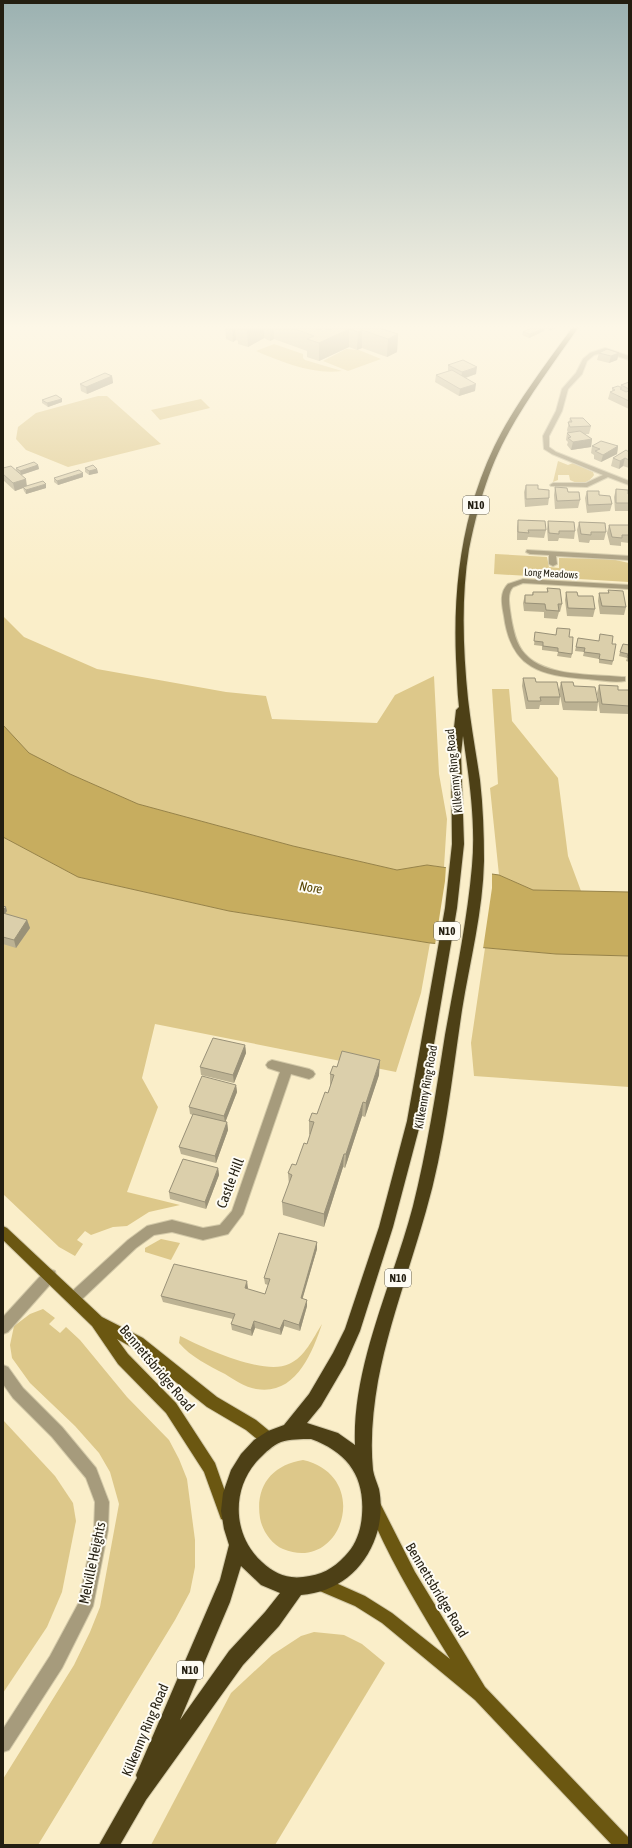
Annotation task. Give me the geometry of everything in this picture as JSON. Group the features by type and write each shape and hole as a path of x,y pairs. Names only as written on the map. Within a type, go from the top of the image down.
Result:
{"highway":[{"name":"Kilkenny Ring Road","path":"365,1474 363,1427 370,1381 379,1342 420,1207 434,1143 445,1084 477,872 478,834 473,755 463,699 460,636 461,586 465,550 479,494 498,446 519,411"},
{"name":"Kilkenny Ring Road","path":"289,1432 315,1400 339,1359 352,1331 386,1227 414,1121 451,908 458,844 456,754 463,699"},
{"name":"N10","path":"311,1431 332,1438 351,1453 365,1474 372,1499 370,1526 360,1552 343,1572 320,1584 295,1588 271,1582 252,1567 237,1547 230,1523 230,1498 237,1474 250,1454 268,1439 289,1432 311,1431"},
{"name":"Kilkenny Ring Road","path":"139,1793 221,1602 229,1580 237,1547"},
{"name":"Kilkenny Ring Road","path":"109,1845 139,1793 236,1658 272,1619 295,1588"}],"main road":[{"name":"Bennettsbridge Road","path":"3,1232 97,1321 123,1359 171,1408 210,1468 230,1523"},
{"name":"Bennettsbridge Road","path":"97,1321 138,1343 212,1402 251,1425 268,1439"},
{"name":"Bennettsbridge Road","path":"372,1499 388,1540 404,1571 481,1694"},
{"name":"Bennettsbridge Road","path":"320,1584 360,1601 387,1618 481,1694 624,1845"}],"street":[{"path":"560,411 546,436 546,448 554,454 629,483"},
{"path":"553,485 587,485 607,475"},
{"path":"564,477 565,485"},
{"name":"Long Meadows","path":"530,552 629,558"},
{"name":"Long Meadows","path":"552,554 553,564"},
{"name":"Long Meadows","path":"622,679 558,672 532,664 522,656 512,637 507,619 505,593 508,587 514,583 523,581 629,587"},
{"path":"272,1065 309,1074"},
{"name":"Castle Hill","path":"74,1298 132,1244 151,1230 172,1226 203,1234 224,1230 237,1214 287,1069"},
{"path":"3,1327 50,1275"},
{"name":"Melville Heights","path":"3,1372 18,1393 58,1432 92,1473 102,1502 101,1530 85,1606 56,1662 3,1744"}],"shaded area":[{"path":"42,411 124,411 161,444 68,467 26,450 16,439 18,427 36,413"},
{"path":"152,411 196,411 160,420"},
{"path":"558,461 568,465 573,463 593,472 594,475 586,482 577,483 570,480 569,475 558,475 558,480 553,482"},
{"path":"495,554 547,557 549,567 559,568 559,558 611,559 629,563 629,582 494,574"},
{"path":"3,616 24,637 97,669 226,692 266,696 272,719 377,723 395,695 434,676 439,774 447,819 444,867 427,865 397,870 293,846 138,804 70,774 29,753 3,725"},
{"path":"492,689 509,689 512,721 558,778 568,856 581,891 533,890 499,875 490,788 498,784"},
{"path":"3,837 78,877 229,911 430,943 421,993 396,1072 155,1024 142,1078 158,1107 127,1192 180,1205 149,1212 127,1226 113,1227 91,1235 85,1231 77,1240 83,1244 75,1256 59,1247 3,1194"},
{"path":"485,948 556,954 629,956 629,1087 474,1076 471,1043"},
{"path":"161,1239 180,1243 171,1260 145,1252 145,1248"},
{"path":"43,1309 55,1318 49,1324 60,1333 66,1327 80,1340 127,1397 169,1440 187,1479 195,1540 195,1567 190,1592 175,1620 38,1845 3,1845 3,1779 74,1665 90,1632 100,1607 119,1504 110,1472 99,1453 75,1426 30,1383 12,1358 10,1345 14,1326 30,1314"},
{"path":"322,1324 313,1348 300,1370 281,1386 270,1389 256,1389 240,1383 200,1361 179,1343 180,1336 234,1359 250,1364 278,1367 289,1364 300,1357"},
{"path":"3,1420 55,1476 73,1503 76,1521 62,1592 47,1627 3,1693"},
{"path":"303,1460 325,1469 338,1484 343,1502 341,1520 334,1536 321,1548 304,1553 283,1549 271,1540 261,1523 259,1507 263,1487 274,1472 282,1467"},
{"path":"314,1632 344,1635 362,1644 385,1663 275,1845 151,1845 231,1693 272,1655 301,1636"}],"water":[{"name":"Nore","path":"3,725 29,753 70,774 138,804 293,846 397,870 427,865 499,875 533,890 629,892 629,956 556,954 430,943 229,911 78,877 3,837"}],"pier":[{"path":"446,866 492,872 492,888 483,949 435,945"}],"building":[{"path":"570,418 583,418 591,426 570,427 568,422 572,422"},
{"path":"580,431 592,439 573,442 568,438 571,437 567,433"},
{"path":"601,441 618,446 603,455 595,451 600,449 592,446"},
{"path":"626,450 629,452 629,460 625,458 620,461 613,458"},
{"path":"34,462 38,465 20,471 16,468"},
{"path":"93,465 97,469 89,471 85,468"},
{"path":"11,466 26,479 13,483 3,474 3,468"},
{"path":"79,470 83,473 57,481 54,478"},
{"path":"43,481 46,484 26,490 23,487"},
{"path":"526,485 538,485 538,489 549,490 549,498 526,499"},
{"path":"555,487 567,488 568,492 579,492 580,500 557,501"},
{"path":"616,489 628,490 629,503 616,503"},
{"path":"587,491 599,491 599,495 610,496 612,504 588,505"},
{"path":"518,520 545,521 546,530 528,530 529,533 518,532"},
{"path":"548,521 574,522 575,531 559,531 559,534 549,533"},
{"path":"579,522 605,523 606,532 591,532 591,535 581,534"},
{"path":"609,525 629,525 629,535 622,535 622,538 612,537"},
{"path":"547,588 560,589 562,604 558,604 559,611 546,610 545,604 525,603 525,595 533,595 533,592 548,592"},
{"path":"608,590 623,591 626,607 602,606 599,593 609,593"},
{"path":"566,592 577,592 578,596 593,596 595,609 568,608"},
{"path":"557,628 570,629 569,637 573,637 572,654 558,652 558,648 543,646 543,642 534,641 535,632 556,635"},
{"path":"600,634 613,636 612,644 616,644 613,661 599,659 600,654 584,652 585,648 576,647 578,638 599,641"},
{"path":"623,644 629,645 629,658 627,657 628,654 620,652"},
{"path":"523,678 535,678 536,682 557,682 560,697 540,697 541,701 528,701"},
{"path":"561,682 573,682 574,686 595,687 598,702 565,702"},
{"path":"599,685 618,686 618,690 629,690 629,706 602,704"},
{"path":"3,913 27,920 14,940 3,937"},
{"path":"213,1038 245,1045 233,1075 200,1067"},
{"path":"342,1051 380,1060 366,1103 363,1102 346,1154 344,1154 324,1214 282,1202 292,1175 288,1173 292,1164 296,1165 304,1143 307,1144 314,1122 309,1121 312,1113 317,1114 325,1092 328,1093 334,1075 330,1074 333,1066 337,1067"},
{"path":"202,1076 236,1085 224,1116 189,1107"},
{"path":"193,1114 227,1122 215,1156 179,1147"},
{"path":"183,1159 218,1168 205,1202 169,1192"},
{"path":"279,1233 317,1242 301,1298 307,1300 299,1325 284,1320 280,1329 254,1321 251,1330 231,1324 235,1314 161,1296 174,1264 247,1281 245,1288 265,1294 270,1279 264,1278"}]}
